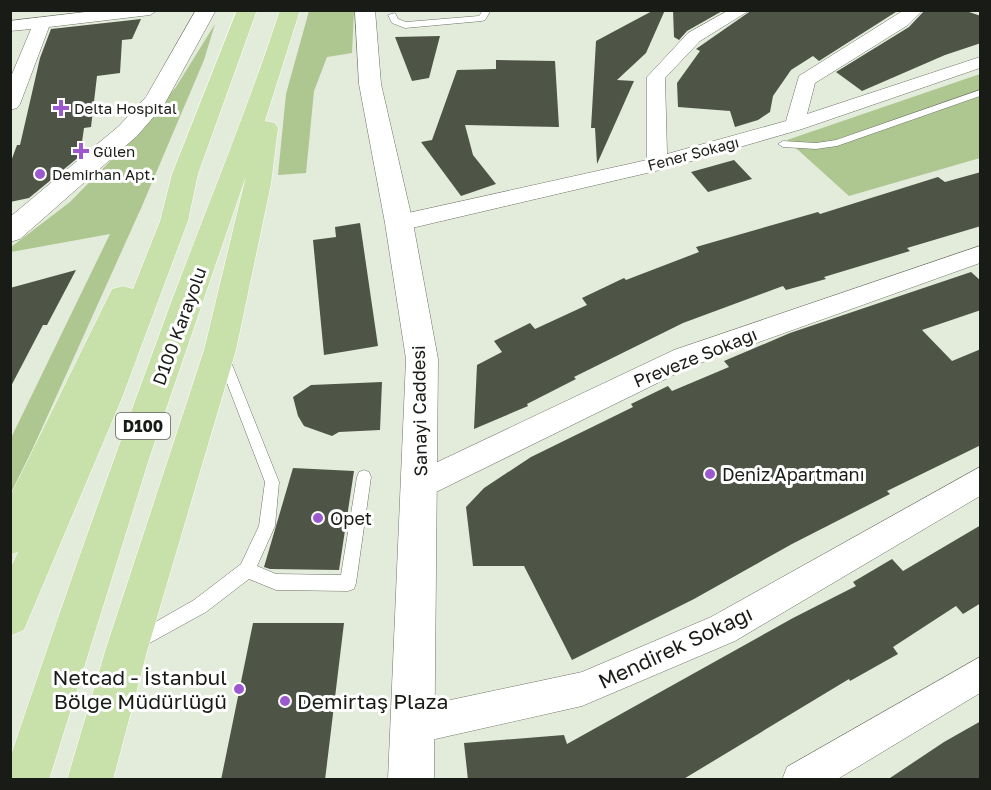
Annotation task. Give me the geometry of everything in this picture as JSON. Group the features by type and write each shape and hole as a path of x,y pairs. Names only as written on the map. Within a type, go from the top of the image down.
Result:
{"highway":[{"path":"10,537 113,317 185,174 225,10"},
{"name":"D100","path":"10,616 114,376 174,221 185,174 247,10"},
{"name":"D100 Karayolu","path":"26,780 98,556 166,358 271,76 290,10"},
{"path":"90,780 127,648 220,350 258,184 268,116 271,76"},
{"path":"106,780 107,725"}],"main road":[{"path":"10,232 53,198 128,131 156,100 206,10"},
{"name":"Sanayi Caddesi","path":"378,14 370,84 399,223 422,359 411,780"}],"street":[{"path":"10,26 42,23 74,15 150,10"},
{"path":"657,164 656,77 694,38 742,10"},
{"path":"795,125 806,80 902,21 915,10"},
{"path":"10,104 42,23"},
{"name":"Fener Sokağı","path":"399,223 657,164 795,125 981,62"},
{"name":"Preveze Sokağı","path":"420,484 683,358 981,254"},
{"name":"Mendirek Sokağı","path":"413,726 582,689 723,629 981,481"},
{"path":"800,780 981,674"}],"lane":[{"path":"378,14 405,25 482,18 487,10"},
{"path":"783,144 816,146 837,143 981,93"},
{"path":"127,648 200,606 247,570 267,526 272,482 220,350"},
{"path":"247,570 276,582 348,583 364,477"}],"green space":[{"path":"309,11 354,11 352,53 327,57 314,91 306,173 278,175 286,94"},
{"path":"215,24 204,60 142,206 11,497 11,438 110,234 11,252 11,247 70,202 129,142 176,87"},
{"path":"980,74 980,158 849,196 787,140"}],"building":[{"path":"654,10 665,10 646,53 617,80 634,81 597,164 595,128 591,128 596,41"},
{"path":"673,10 724,10 687,31 679,40 674,37"},
{"path":"752,10 899,10 819,61 813,56 791,70 773,96 770,112 758,120 735,127 730,111 678,107 677,83 700,51 696,49"},
{"path":"925,10 963,10 981,16 981,43 945,55 862,91 836,72 909,27"},
{"path":"141,19 132,39 122,40 120,73 97,76 91,127 84,128 80,156 29,198 10,202 10,164 17,145 20,145 40,58 51,29"},
{"path":"440,36 429,78 412,81 395,37"},
{"path":"496,60 555,61 559,127 465,125 473,155 496,184 461,196 421,142 432,140 457,70 496,69"},
{"path":"734,160 752,179 708,192 691,172"},
{"path":"981,172 981,226 907,248 910,251 824,277 826,279 786,290 783,286 683,323 574,377 576,379 527,404 528,406 474,429 477,365 502,352 494,341 530,323 535,329 587,305 582,298 624,278 626,280 699,252 696,247 818,212 820,214 938,177 945,182"},
{"path":"360,223 378,346 324,355 313,240 336,237 335,227"},
{"path":"76,270 47,325 43,325 10,388 10,288"},
{"path":"971,272 981,281 981,310 922,330 952,361 981,349 981,445 887,491 890,494 792,544 694,599 572,660 524,566 473,566 466,507 484,488 531,457 633,407 631,404 668,386 672,391 729,367 724,361 790,333"},
{"path":"382,382 380,430 339,432 332,436 304,426 298,416 293,397 311,385"},
{"path":"293,468 354,471 339,570 264,567"},
{"path":"981,525 981,603 963,614 956,606 893,647 898,654 850,681 849,679 682,780 468,780 464,743 564,735 567,744 793,618 856,586 853,582 892,559 903,571"},
{"name":"Demirtaş Plaza","path":"253,623 344,623 325,780 221,780"},
{"path":"981,721 981,780 887,780 944,742"}],"place":[{"name":"Delta Hospital","path":"61,108"},
{"name":"Gülen","path":"81,151"},
{"name":"Demirhan Apt.","path":"40,174"},
{"name":"Deniz Apartmanı","path":"710,474"},
{"name":"Opet","path":"318,518"},
{"name":"Netcad - İstanbul Bölge Müdürlüğü","path":"239,689"},
{"name":"Demirtaş Plaza","path":"285,701"}]}
